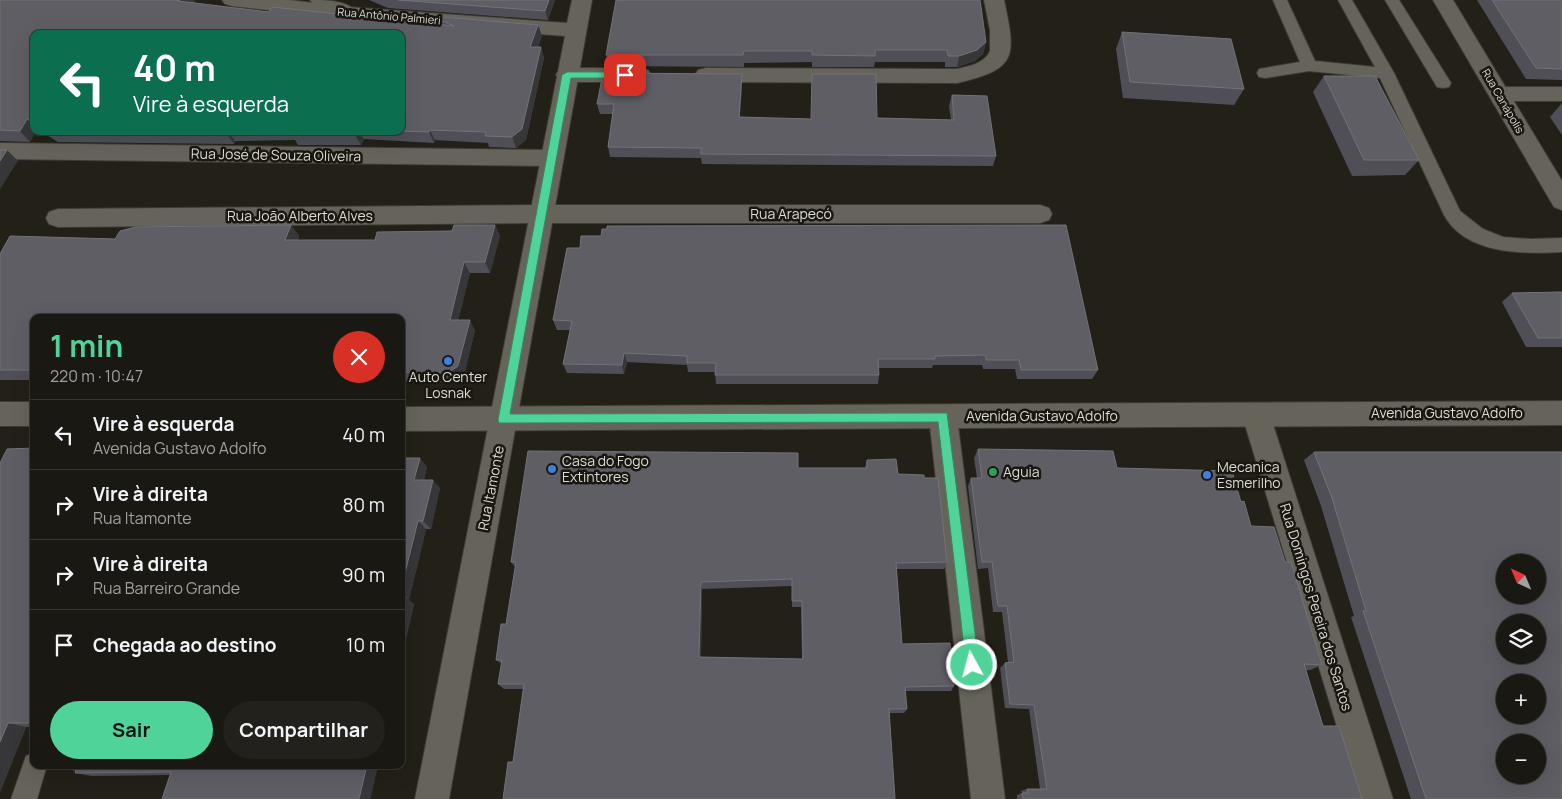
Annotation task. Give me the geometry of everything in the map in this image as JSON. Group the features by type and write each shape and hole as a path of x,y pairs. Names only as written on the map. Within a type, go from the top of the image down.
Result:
{"street":[{"name":"Rua Antônio Palmieri","path":"232,0 348,13 575,30"},
{"path":"320,0 348,13"},
{"name":"Rua Itamonte","path":"432,799 582,0"},
{"path":"567,75 957,76 978,72 998,59 1003,49 994,0"},
{"name":"Rua Canápolis","path":"1443,0 1562,202"},
{"path":"1500,94 1562,94"},
{"name":"Rua José de Souza Oliveira","path":"0,151 552,158"},
{"name":"Rua Arapecó","path":"542,214 1040,214"},
{"name":"Rua João Alberto Alves","path":"58,218 542,214"},
{"name":"Avenida Gustavo Adolfo","path":"405,419 1562,413"},
{"path":"0,414 30,414"},
{"name":"Rua Domingos Pereira dos Santos","path":"1256,415 1376,799"},
{"path":"943,417 988,799"}],"lane":[{"path":"1280,0 1309,66"},
{"path":"1345,0 1386,73 1453,215 1464,227 1483,239 1492,242 1541,246 1562,245"},
{"path":"1392,0 1443,83"},
{"path":"1265,73 1309,66 1386,73"},
{"path":"24,799 34,769"}],"building":[{"path":"0,0 180,0 178,1 269,12 272,7 454,26 430,16 538,25 530,47 541,47 522,129 512,137 485,136 486,132 405,131 405,30 30,30 30,121 27,119 20,131 0,130"},
{"path":"398,0 549,0 545,11"},
{"path":"616,0 980,0 986,42 977,50 959,56 948,56 947,50 875,50 875,56 812,55 812,51 744,51 743,55 606,55"},
{"path":"1492,0 1562,0 1562,69 1536,68"},
{"path":"1122,32 1231,39 1244,89 1130,82"},
{"path":"603,73 742,74 739,117 811,119 812,74 876,74 877,118 954,120 952,95 987,96 996,156 701,154 701,148 608,147 614,104 597,104"},
{"path":"1324,76 1375,76 1419,160 1364,160"},
{"path":"0,150 7,150 0,161"},
{"path":"291,225 285,240 375,240 377,232 452,231 454,225 495,225 485,262 464,262 450,320 470,320 458,366 448,373 405,372 405,314 30,314 30,370 0,370 0,254 10,236 115,239 120,231 136,227"},
{"path":"1066,225 1098,370 1021,370 1019,360 986,360 986,355 935,356 935,359 878,359 879,375 715,375 716,363 687,363 687,356 624,353 622,365 563,364 572,321 553,320 567,248 580,248 581,236 601,236 602,229 607,229 607,226"},
{"path":"1562,292 1562,338 1538,338 1512,293"},
{"path":"30,448 30,723 8,723 0,742 0,463 7,449"},
{"path":"978,449 1113,451 1117,468 1232,471 1241,502 1244,501 1251,526 1274,527 1285,562 1291,562 1322,665 1304,664 1323,726 1339,726 1362,799 1023,799 1022,793 1028,793 1027,789 1047,789 1034,705 1010,704 1005,663 1014,662 1007,606 998,606 992,562 982,562 971,478 982,478"},
{"path":"528,451 798,453 798,468 867,468 867,460 896,459 898,474 924,475 924,478 938,478 947,562 896,563 902,644 950,643 954,686 905,687 907,709 889,709 895,799 503,799 508,762 513,762 524,684 498,684 502,660 496,660 501,624 506,624 516,562 511,562","holes":["792,579 792,601 802,601 803,659 699,657 701,582"]},
{"path":"1314,452 1562,452 1562,799 1426,799 1363,611 1366,611 1332,498"},
{"path":"405,458 420,458 414,480 433,480 423,521 418,521 405,573"},
{"path":"366,769 359,799 162,799 171,772 75,773 76,770 73,770"}],"place":[{"name":"Auto Center Losnak","path":"448,361"},
{"name":"Casa do Fogo Extintores","path":"552,469"},
{"name":"Aguia","path":"993,472"},
{"name":"Mecanica Esmerilho","path":"1207,475"}],"route":[{"path":"625,75 567,75 504,420 943,417 972,665"}]}
